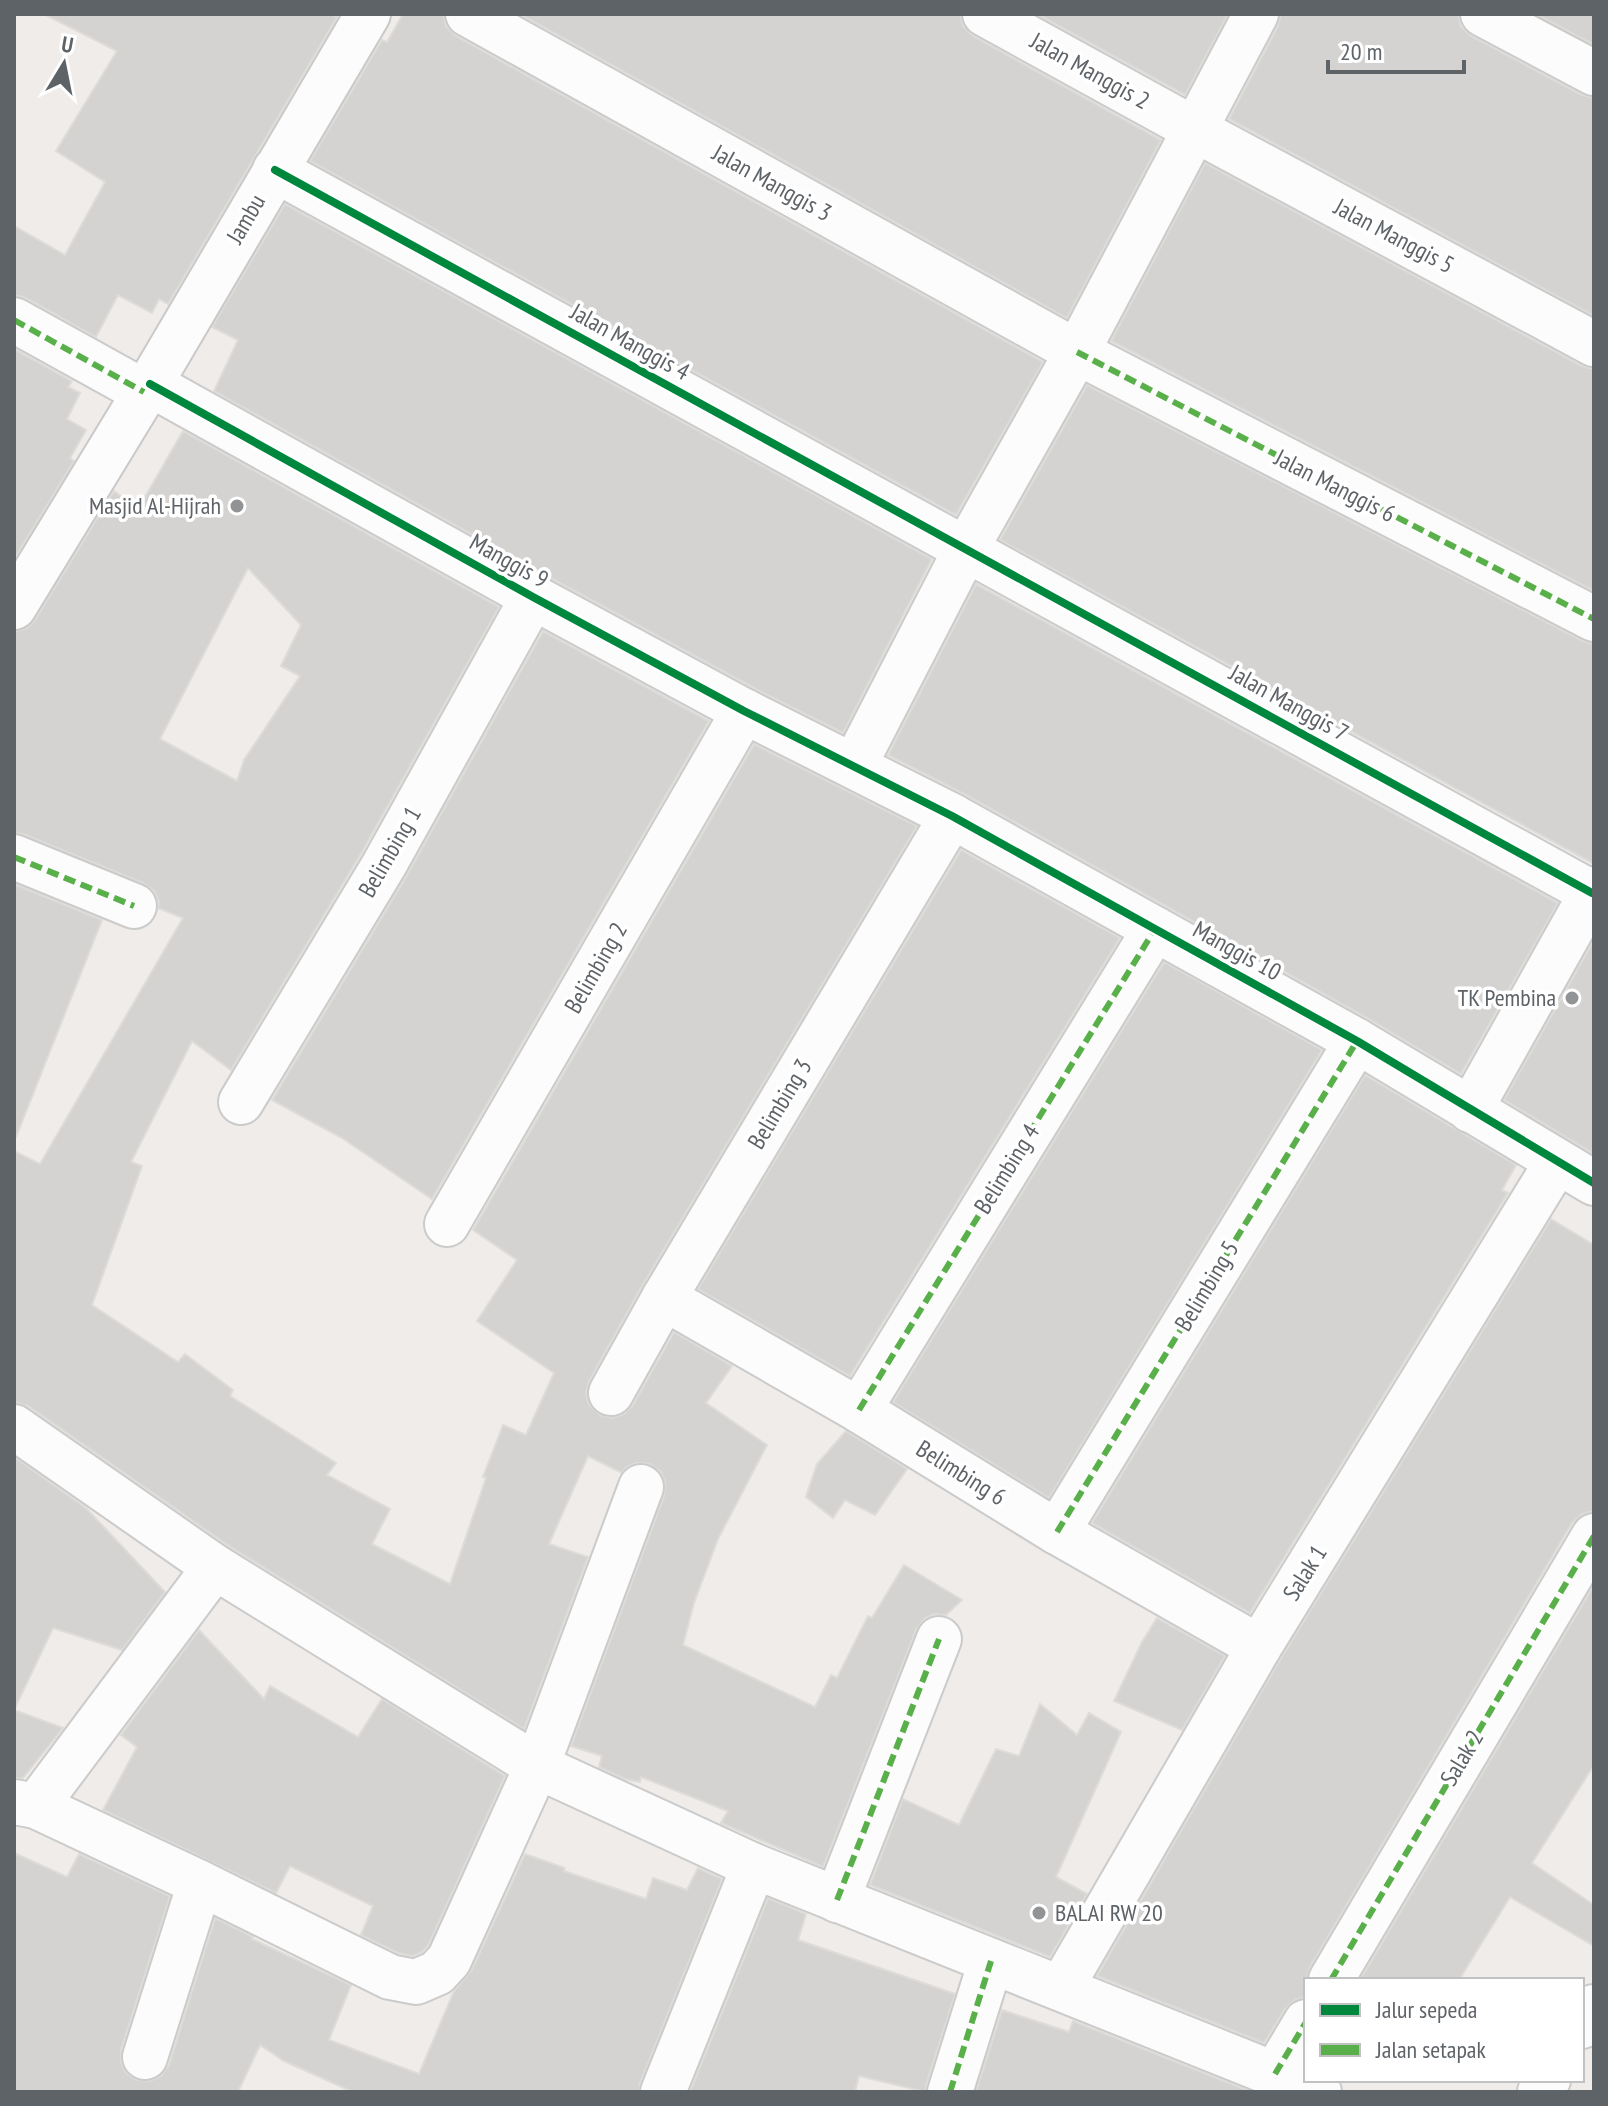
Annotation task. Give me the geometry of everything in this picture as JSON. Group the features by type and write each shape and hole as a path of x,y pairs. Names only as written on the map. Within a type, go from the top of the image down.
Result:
{"street":[{"name":"Jambu","path":"14,607 368,14"},
{"name":"Jalan Manggis 3","path":"468,14 1077,352"},
{"name":"Jalan Manggis 2","path":"985,14 1194,129"},
{"path":"854,766 966,549 1077,352 1256,14"},
{"path":"1483,14 1594,73"},
{"name":"Jalan Manggis 5","path":"1194,129 1594,344"},
{"name":"Jalan Manggis 4","path":"275,170 966,549"},
{"name":"Manggis 9","path":"14,320 147,388 744,711 854,766"},
{"name":"Jalan Manggis 6","path":"1077,352 1594,619"},
{"name":"Jalan Manggis 7","path":"966,549 1593,891"},
{"name":"Belimbing 1","path":"241,1102 384,865 533,597"},
{"name":"Belimbing 2","path":"447,1224 744,711"},
{"name":"Manggis 10","path":"854,766 952,816 1357,1041 1594,1183"},
{"name":"Belimbing 3","path":"611,1393 664,1298 952,816"},
{"path":"14,857 134,906"},
{"path":"1470,1110 1593,891"},
{"name":"Belimbing 4","path":"859,1410 1155,929"},
{"name":"Belimbing 5","path":"1057,1532 1357,1041"},
{"name":"Salak 1","path":"1061,1988 1259,1647 1557,1162"},
{"name":"Belimbing 6","path":"664,1298 859,1410 1057,1532 1259,1647"},
{"path":"14,1427 215,1567 537,1766 754,1866 1319,2092"},
{"path":"215,1567 25,1804 200,1883 390,1977 416,1982 437,1973 449,1960 537,1766 641,1487"},
{"name":"Salak 2","path":"1332,1978 1594,1536"},
{"path":"837,1900 939,1639"},
{"path":"663,2092 754,1866"},
{"path":"145,2057 200,1883"},
{"path":"950,2092 991,1961"},
{"path":"1275,2074 1304,2025"}],"building":[{"path":"44,14 330,14 337,17 168,304 159,299 152,313 118,295 96,337 26,298 14,295 14,226 65,255 105,182 56,151 117,51"},
{"path":"403,14 443,14 446,26 456,36 1043,362 956,515 310,161 382,40 387,42"},
{"path":"520,14 960,14 963,26 973,36 1161,140 1067,318"},
{"path":"1037,14 1228,14 1185,95"},
{"path":"1281,14 1458,14 1461,27 1471,36 1582,95 1594,98 1594,316 1229,119 1278,26"},
{"path":"1536,14 1594,14 1594,45"},
{"path":"1205,163 1582,366 1594,369 1594,591 1111,341"},
{"path":"285,204 932,559 843,733 545,575 214,391 238,340 212,327"},
{"path":"14,349 72,381 68,387 80,393 67,419 86,430 70,458 74,461 14,559"},
{"path":"1087,385 1594,644 1594,864 1000,540"},
{"path":"183,431 499,607 362,852 231,1070 192,1041 131,1162 142,1166 92,1305 178,1362 185,1354 233,1390 230,1396 336,1463 327,1475 390,1509 372,1544 450,1584 486,1478 483,1477 503,1425 526,1435 554,1373 477,1321 517,1260 473,1230 754,744 917,826 642,1286 589,1381 586,1393 589,1405 600,1415 612,1418 624,1414 633,1405 674,1332 732,1366 706,1403 767,1445 718,1539 694,1603 683,1645 815,1707 831,1675 837,1678 868,1616 872,1618 904,1565 962,1600 946,1615 934,1614 924,1619 916,1630 823,1867 721,1823 728,1811 641,1777 640,1782 625,1779 599,1767 602,1756 571,1746 664,1496 665,1482 661,1472 650,1464 636,1463 626,1467 622,1473 588,1456 549,1544 588,1557 524,1729 229,1546 28,1406 14,1402 14,1151 40,1164 183,918 158,908 154,891 143,883 14,833 14,632 27,628 35,620 114,491 138,509","holes":["248,568 301,625 281,666 300,676 244,760 237,781 160,739"]},
{"path":"976,584 1558,903 1461,1074 1369,1019 888,755"},
{"path":"543,631 709,721 432,1199 342,1138 272,1100 406,877"},
{"path":"961,850 1120,938 850,1376 698,1289"},
{"path":"14,884 102,920 16,1137 14,1137"},
{"path":"1594,940 1594,1154 1504,1100"},
{"path":"1164,962 1322,1050 1049,1498 893,1402"},
{"path":"1365,1075 1516,1165 1502,1190 1508,1193 1250,1613 1092,1523"},
{"path":"1551,1219 1594,1245 1594,1511 1582,1514 1572,1523 1310,1967 1304,1978 1304,1998 1295,2000 1285,2009 1264,2043 1097,1976 1280,1660"},
{"path":"846,1431 907,1469 875,1515 845,1500 833,1518 806,1497 817,1464"},
{"path":"14,1457 86,1508 165,1592 122,1650 53,1628 14,1710"},
{"path":"1594,1585 1594,1765 1532,1863 1594,1905 1594,1946 1510,1897 1460,1978 1361,1978"},
{"path":"1157,1618 1225,1656 1182,1730 1114,1701"},
{"path":"199,1630 264,1699 270,1686 358,1737 382,1699 505,1776 428,1946 422,1952 413,1956 398,1953 361,1935 373,1906 290,1866 276,1893 103,1810 137,1747 121,1735"},
{"path":"1040,1704 1077,1735 1089,1713 1121,1732 1056,1877 1087,1894 1050,1957 870,1885 903,1799 959,1825 996,1749 1019,1756"},
{"path":"14,1710 63,1728 23,1778 14,1778"},
{"path":"14,1853 67,1877 79,1854 170,1896 121,2050 121,2062 126,2073 137,2080 150,2081 161,2076 169,2065 215,1918 252,1939 351,1985 329,2040 419,2074 454,1991 472,1970 525,1854 646,1899 653,1878 687,1890 698,1868 722,1879 639,2092 353,2092 284,2061 260,2045 238,2092 14,2092"},
{"path":"768,1898 806,1914 798,1940 955,1994 926,2092 859,2076 855,2092 690,2092"},
{"path":"1002,2010 1069,2032 1073,2021 1252,2092 976,2092"}],"marked path":[{"path":"14,320 144,392"},
{"path":"1077,352 1594,619"},
{"path":"14,857 134,906"},
{"path":"859,1410 1155,929"},
{"path":"1057,1532 1357,1041"},
{"path":"1332,1978 1594,1536"},
{"path":"837,1900 939,1639"},
{"path":"950,2092 991,1961"},
{"path":"1275,2074 1304,2025"}],"cycle path":[{"path":"275,170 1592,893"},
{"path":"150,384 744,711 952,816 1357,1041 1594,1183"}],"place":[{"name":"Masjid Al-Hijrah","path":"237,506"},
{"name":"TK Pembina","path":"1572,998"},
{"name":"BALAI RW 20","path":"1039,1913"}]}
